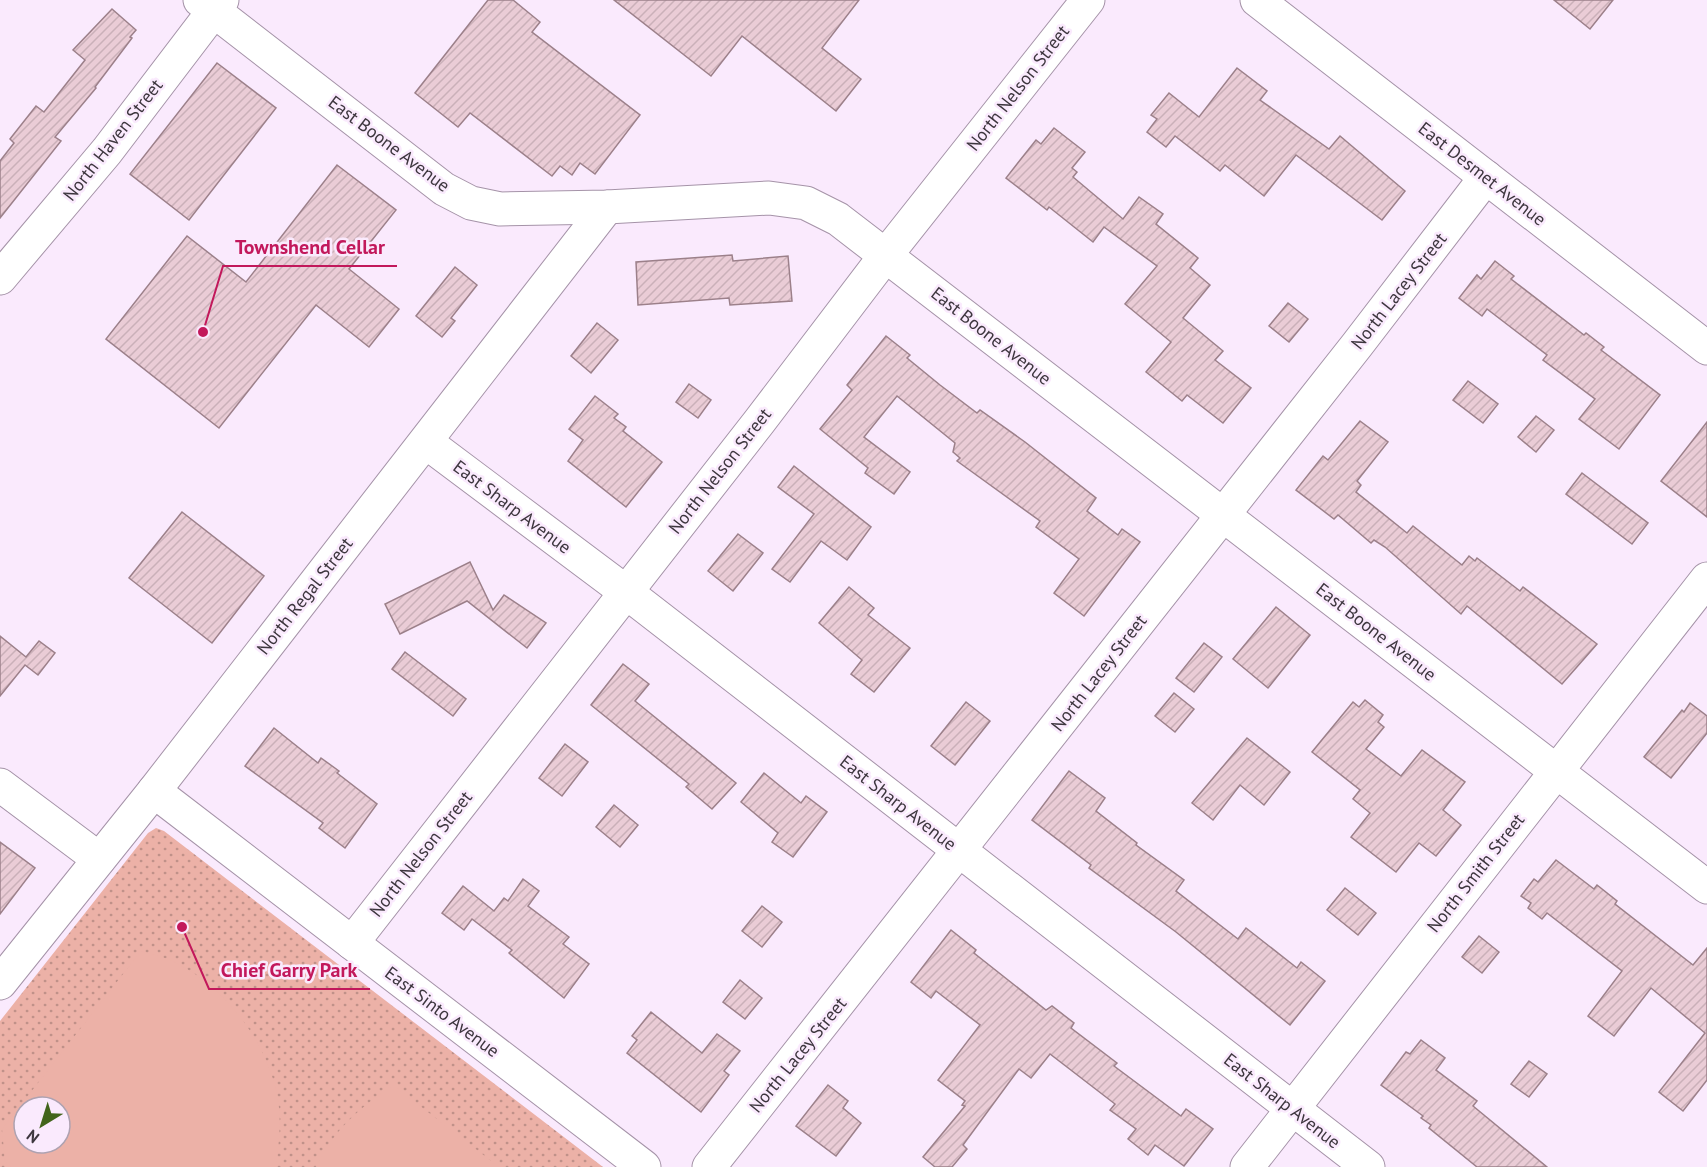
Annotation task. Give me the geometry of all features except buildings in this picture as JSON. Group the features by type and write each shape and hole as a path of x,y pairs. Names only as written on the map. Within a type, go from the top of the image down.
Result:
{"street":[{"name":"North Nelson Street","path":"352,943 886,255 1088,0"},
{"name":"East Desmet Avenue","path":"1257,0 1707,348"},
{"name":"East Boone Avenue","path":"212,4 444,189 471,203 500,208 607,207 770,198 793,201 820,209 838,219 1707,887"},
{"name":"North Haven Street","path":"0,278 107,151 212,4"},
{"name":"North Lacey Street","path":"709,1167 1224,515 1486,177"},
{"name":"North Regal Street","path":"0,983 154,791 607,207"},
{"name":"East Sharp Avenue","path":"426,442 626,592 1368,1167"},
{"name":"North Smith Street","path":"1247,1167 1707,579"},
{"path":"0,785 99,859"},
{"name":"East Sinto Avenue","path":"154,791 644,1167"}],"shaded area":[{"path":"156,828 164,831 603,1167 0,1167 0,1021 148,833"},
{"path":"141,951 180,965 213,988 242,1019 264,1055 272,1075 279,1112 276,1167 12,1167 5,1162 2,1129 12,1116 12,1155 72,1155 72,1095 29,1095"},
{"path":"393,1085 499,1167 316,1167 330,1142 348,1121"}],"place":[{"name":"Townshend Cellar","path":"203,332"},
{"name":"Chief Garry Park","path":"182,927"}]}
